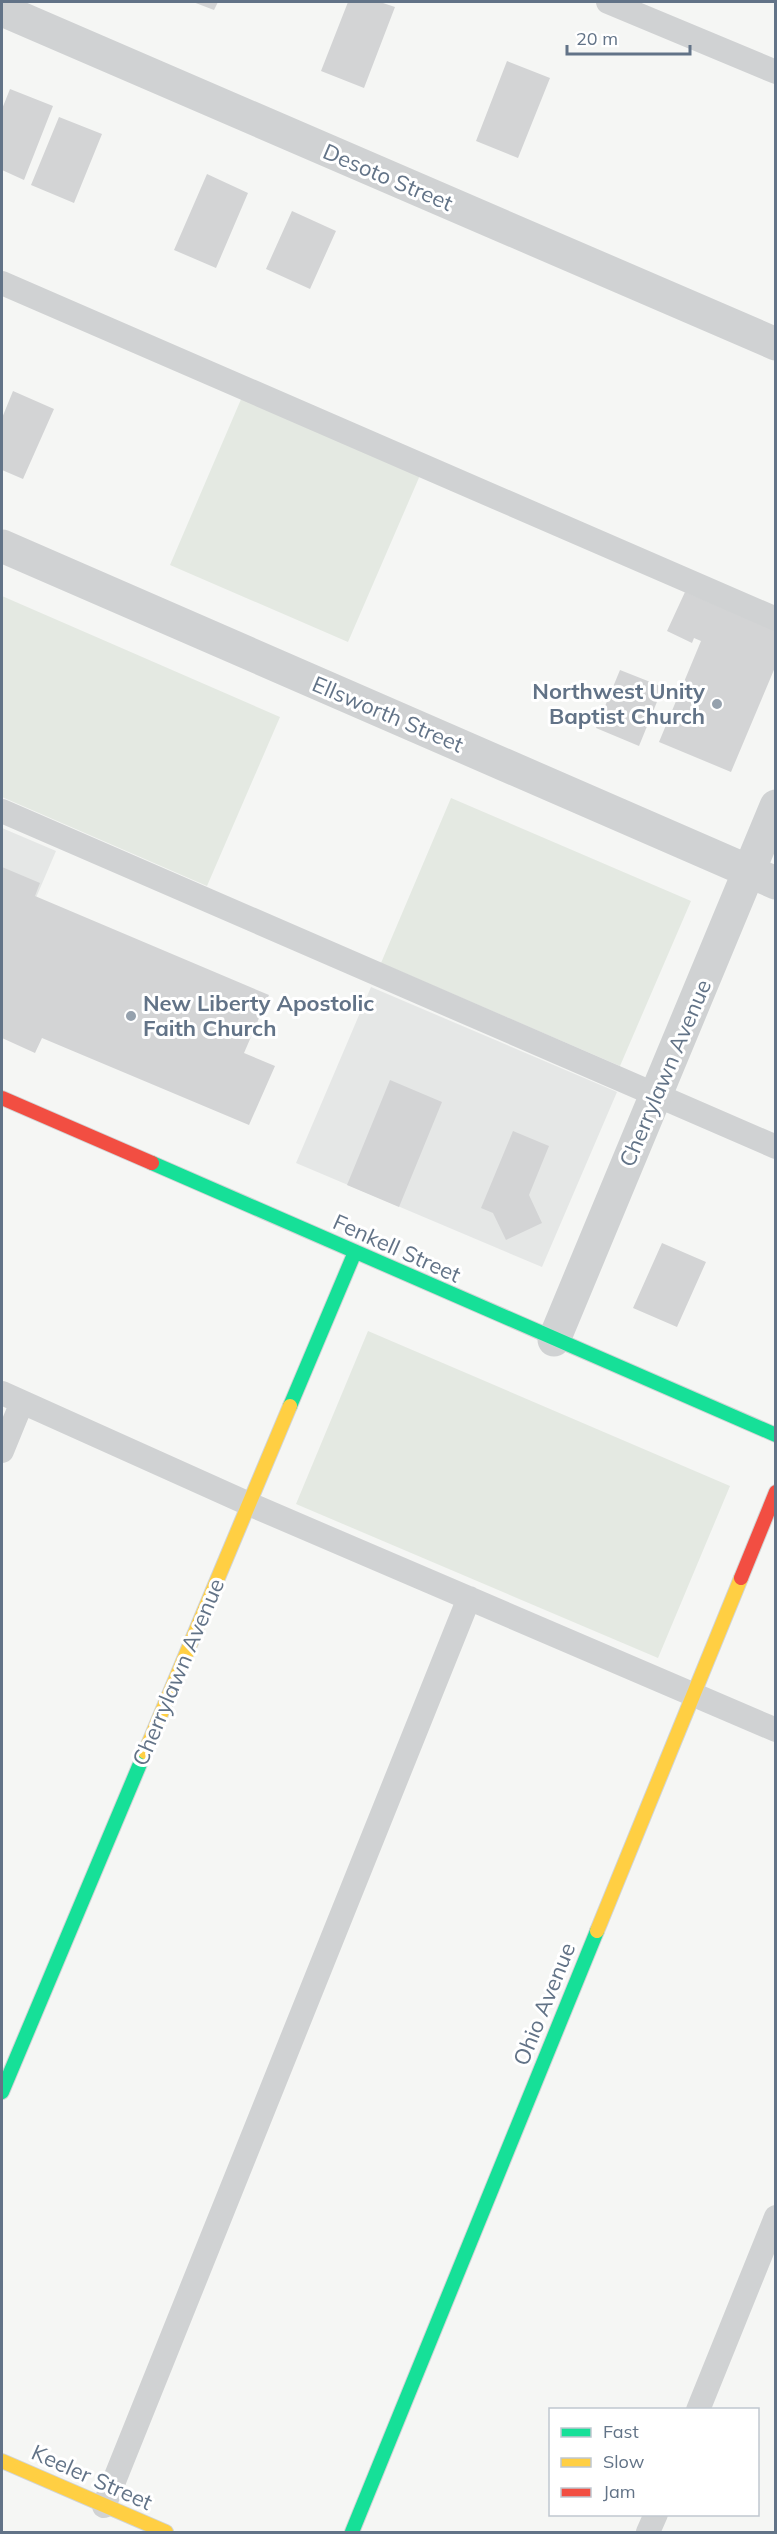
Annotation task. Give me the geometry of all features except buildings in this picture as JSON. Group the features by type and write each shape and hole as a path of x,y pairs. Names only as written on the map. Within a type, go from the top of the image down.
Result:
{"street":[{"name":"Desoto Street","path":"2,10 776,344"},
{"name":"Ellsworth Street","path":"2,546 762,877"},
{"name":"Cherrylawn Avenue","path":"554,1340 656,1095 762,877 776,806"},
{"name":"Fenkell Street","path":"2,1098 776,1435"},
{"name":"Cherrylawn Avenue","path":"2,2092 355,1252"},
{"name":"Ohio Avenue","path":"352,2532 776,1492"},
{"name":"Keeler Street","path":"2,2460 166,2532"}],"lane":[{"path":"608,2 776,72"},
{"path":"2,283 776,619"},
{"path":"2,811 776,1148"},
{"path":"2,1451 12,1397 249,1504 776,1730"},
{"path":"104,2506 469,1598"},
{"path":"698,2408 776,2217"},
{"path":"648,2532 655,2516"}],"shaded area":[{"path":"242,397 421,473 348,642 170,565"},
{"path":"2,596 280,717 207,886 2,797"},
{"path":"451,798 691,901 620,1066 381,963"},
{"path":"2,828 56,851 2,977"},
{"path":"371,987 617,1092 542,1267 296,1163"},
{"path":"368,1331 730,1486 658,1658 296,1504"}],"traffic: fast":[{"path":"152,1163 776,1435"},
{"path":"290,1406 355,1252"},
{"path":"2,2092 145,1752"},
{"path":"352,2532 597,1931"}],"traffic: slow":[{"path":"145,1752 290,1406"},
{"path":"597,1931 741,1578"},
{"path":"2,2461 166,2532"}],"traffic: jam":[{"path":"2,1098 152,1163"},
{"path":"741,1578 776,1492"}],"place":[{"name":"Northwest Unity Baptist Church","path":"717,704"},
{"name":"New Liberty Apostolic Faith Church","path":"131,1016"}]}
